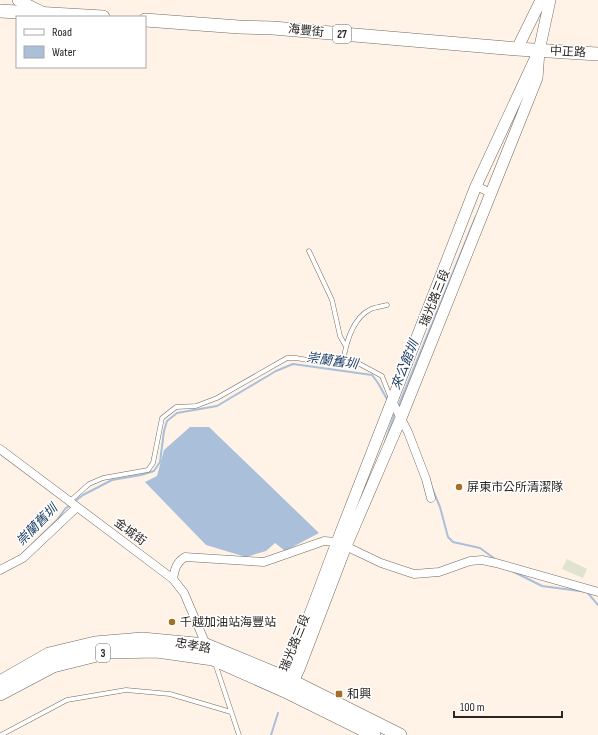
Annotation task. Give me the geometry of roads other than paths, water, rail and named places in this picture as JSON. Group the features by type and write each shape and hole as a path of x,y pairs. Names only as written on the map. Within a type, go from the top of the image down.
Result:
{"main road":[{"path":"0,10 88,16"},
{"name":"海豐街","path":"146,20 273,28 539,51"},
{"name":"中正路","path":"539,51 598,54"},
{"name":"忠孝路","path":"0,682 49,654 95,644 142,639 206,645 400,735"},
{"name":"忠孝路","path":"0,694 53,666 109,652 157,651 213,659 288,683 374,735"}],"street":[{"path":"18,0 45,13"},
{"path":"33,0 45,13"},
{"path":"517,49 540,0"},
{"name":"瑞光路三段","path":"342,544 401,418 537,78 539,51 550,0"},
{"name":"瑞光路三段","path":"288,683 342,544 392,403 476,186 539,51"},
{"path":"476,186 491,193"},
{"path":"392,403 408,432 426,479 431,498"},
{"name":"金城街","path":"0,449 69,502 173,578 184,593 213,659"},
{"path":"0,570 23,558 76,507"},
{"path":"173,578 175,566 185,557 264,562 324,541 342,544 381,563 414,574 439,572 470,561 482,560 496,562 598,592"}],"lane":[{"path":"309,251 332,300 340,336 346,345"},
{"path":"343,362 346,345 357,320 372,308 387,305"},
{"path":"69,502 89,484 103,478 148,470 154,463 162,418 176,407 196,406 217,398 287,358 325,362 356,362 382,376 392,403"},
{"path":"213,659 239,735"},
{"path":"1,735 67,700 126,690 170,694 231,712"}],"water":[{"path":"190,427 209,427 319,533 285,551 275,543 266,551 246,557 206,545 145,482 157,476 164,450"}],"waterway":[{"name":"來公館圳","path":"398,407 476,216"},
{"name":"崇蘭舊圳","path":"74,502 83,495 112,480 154,471 160,462 164,431 167,421 177,413 217,406 276,371 293,364 372,375 388,401"},
{"name":"來公館圳","path":"385,442 395,413"},
{"name":"崇蘭舊圳","path":"432,488 440,507 448,537 453,542 480,548 495,559"},
{"name":"崇蘭舊圳","path":"22,554 71,504"},
{"name":"崇蘭舊圳","path":"512,571 542,586 587,592 598,605"},
{"name":"來公館圳","path":"271,735 278,713"}],"place":[{"name":"屏東市公所清潔隊","path":"459,487"},
{"name":"千越加油站海豐站","path":"172,622"},
{"name":"和興","path":"339,694"}]}
